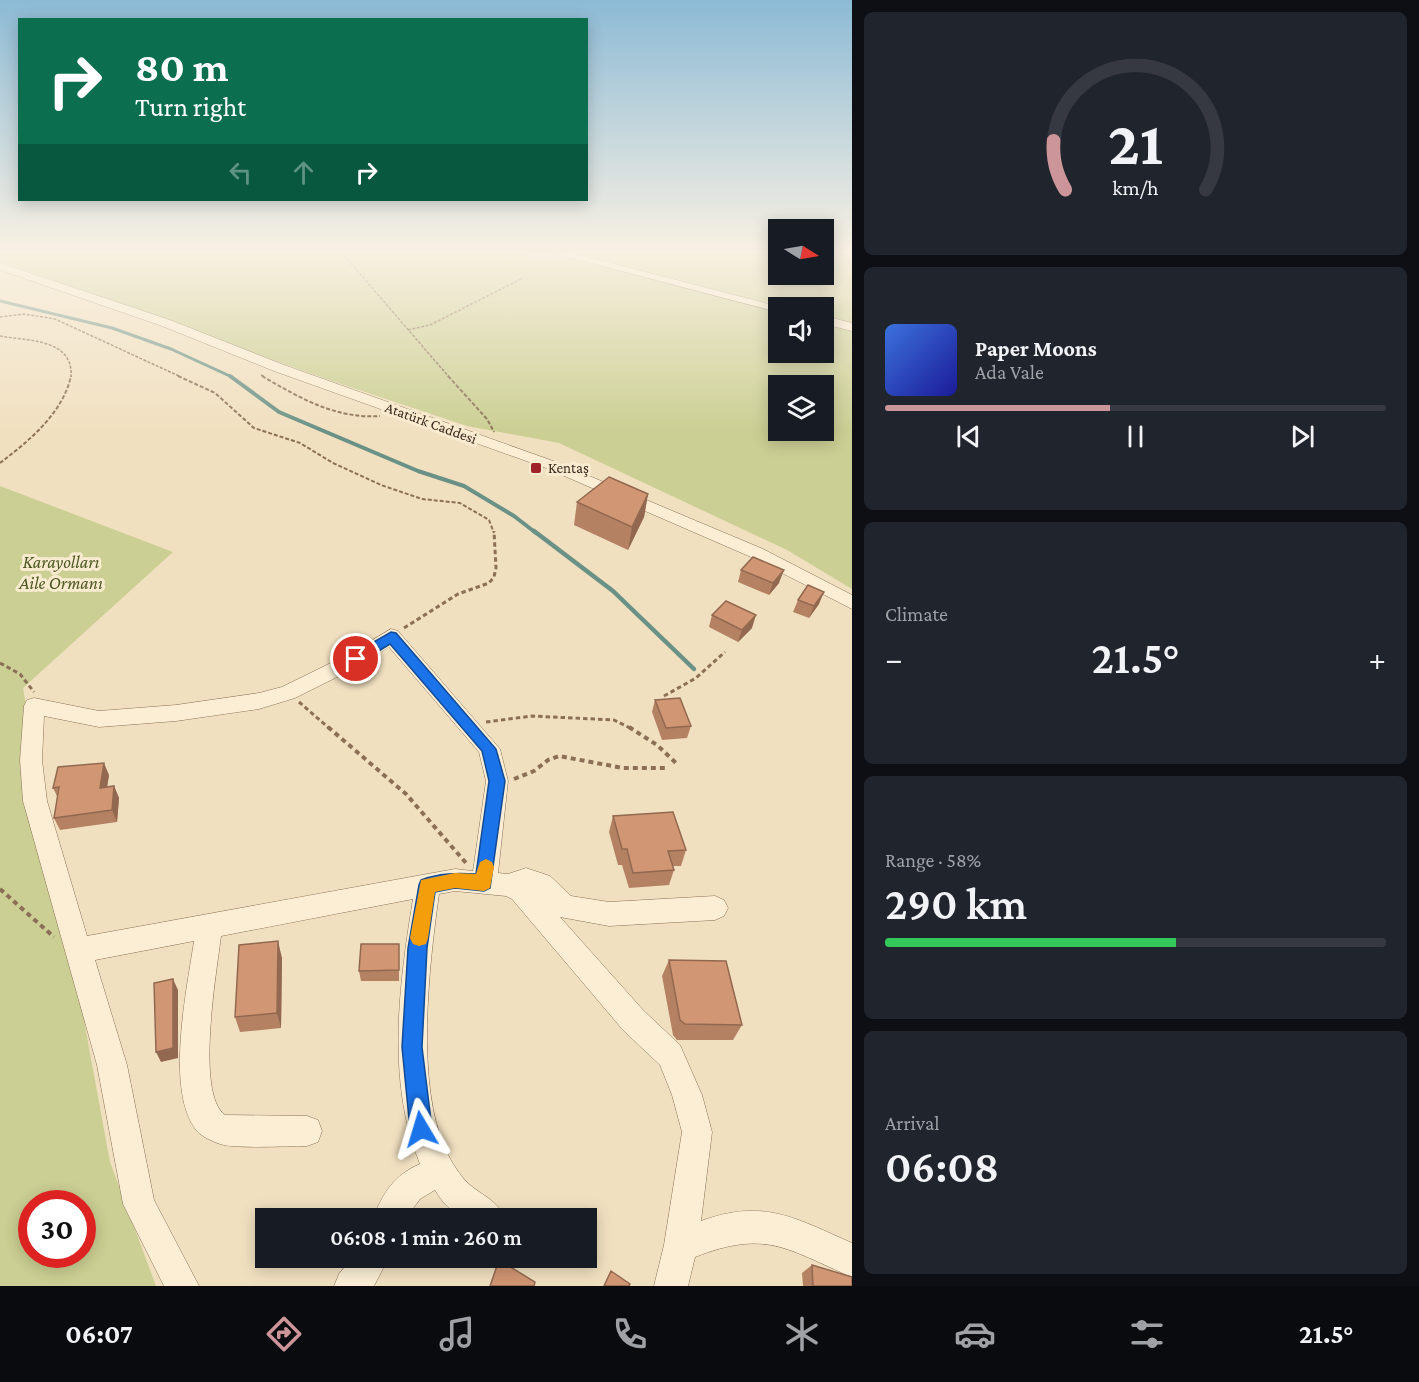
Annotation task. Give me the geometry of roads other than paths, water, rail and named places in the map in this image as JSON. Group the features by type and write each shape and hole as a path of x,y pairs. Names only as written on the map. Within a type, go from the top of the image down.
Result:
{"street":[{"name":"Atatürk Caddesi","path":"137,313 279,368 551,465 758,553 852,603"},
{"path":"834,322 852,327"},
{"path":"182,1286 139,1204 112,1065 35,801 31,760 34,706 99,719 176,713 259,701 288,693 356,659 391,636 489,749 497,781 496,884"},
{"path":"496,884 526,879 540,884 564,907 609,914 715,908"},
{"path":"80,950 455,880 496,884 521,891 633,1020 670,1055 687,1095 696,1132 690,1191 671,1286"},
{"path":"428,885 418,948 412,1047 421,1129 454,1194 474,1208"},
{"path":"209,926 195,1055 198,1100 205,1116 213,1125 223,1130 307,1131"},
{"path":"394,1208 416,1180 441,1172"},
{"path":"681,1245 742,1226 761,1226 783,1232 852,1260"},
{"path":"351,1286 366,1268"}],"waterway":[{"path":"50,313 112,328 171,349 230,376"},
{"path":"230,376 279,412 418,471 464,486 514,516 536,533"},
{"path":"534,531 613,591 694,669"}],"place":[{"name":"Kentaş","path":"536,468"}],"park label":[{"name":"Karayolları Aile Ormanı","path":"61,572"}]}
